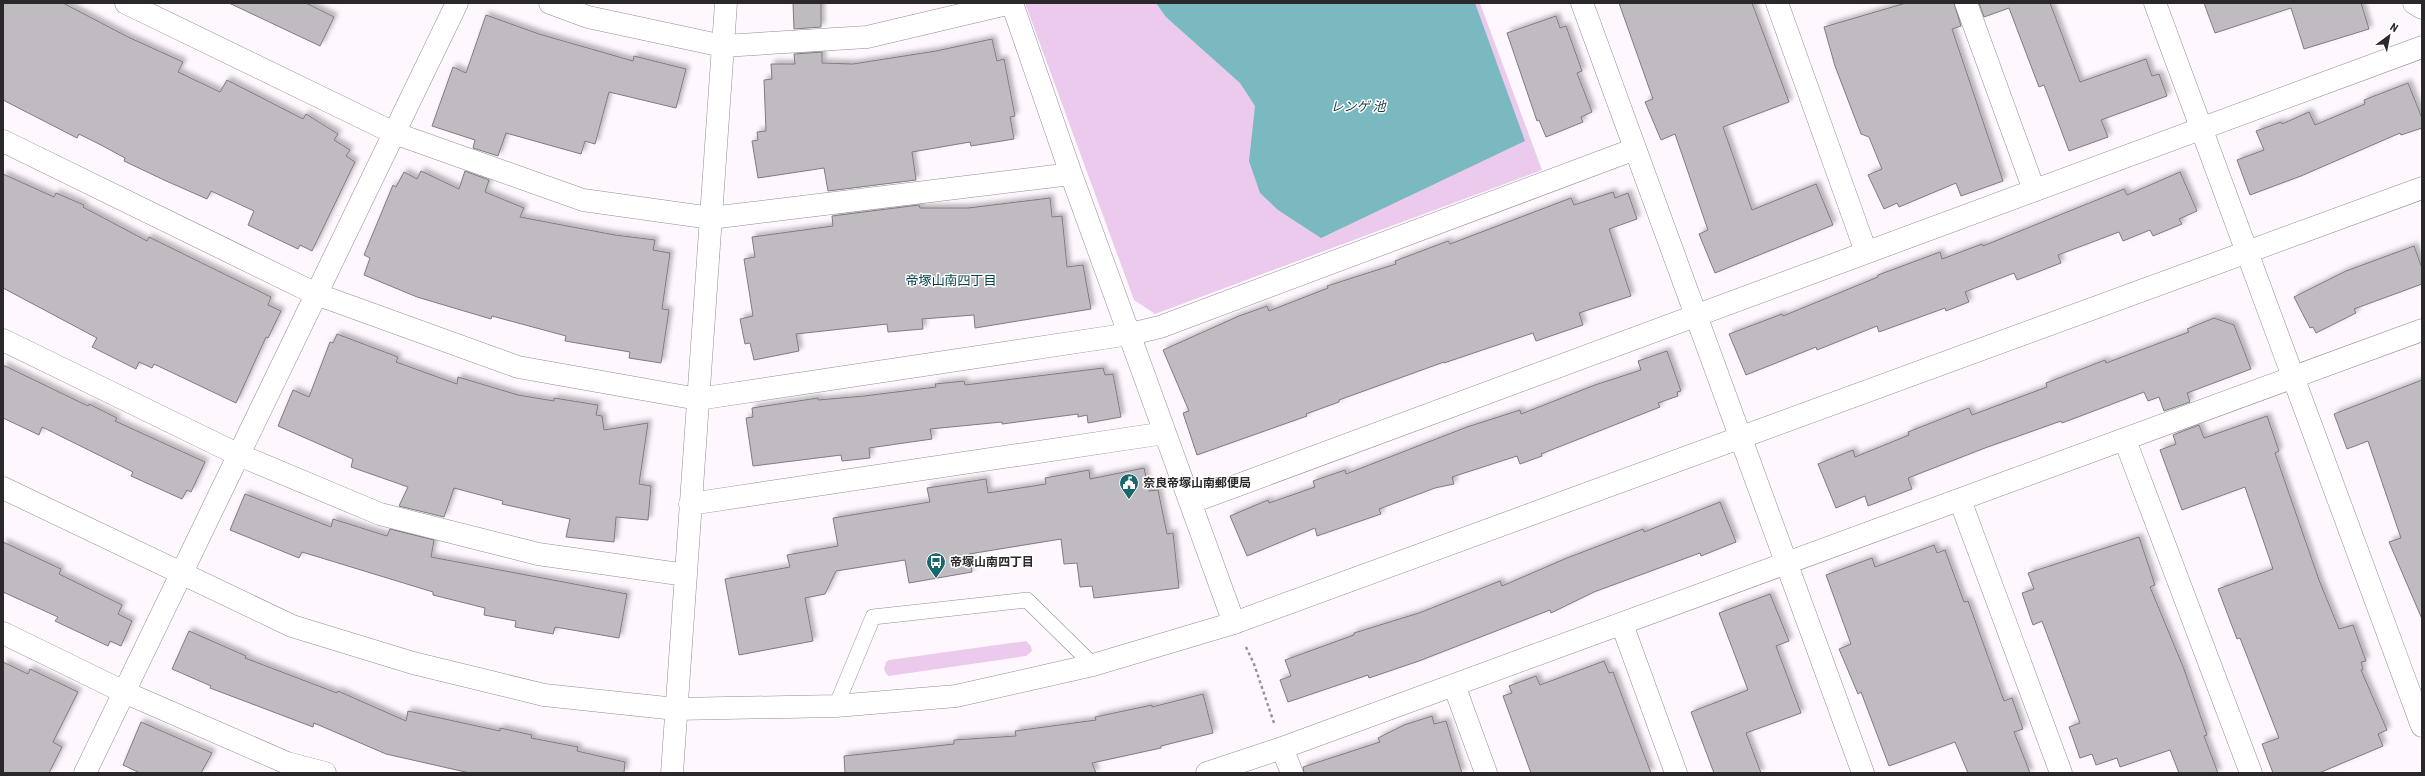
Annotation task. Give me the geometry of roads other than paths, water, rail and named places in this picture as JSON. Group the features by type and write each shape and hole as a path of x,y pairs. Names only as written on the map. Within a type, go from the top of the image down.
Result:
{"street":[{"path":"126,3 394,133 583,200 711,218 1071,174"},
{"path":"85,773 457,3"},
{"path":"550,3 588,17 723,46 867,37 1012,3 1071,174 1165,433 1192,502 1234,623"},
{"path":"672,773 726,3"},
{"path":"1582,3 1863,773"},
{"path":"1777,3 1866,252"},
{"path":"1966,3 2034,190"},
{"path":"2155,3 2422,726"},
{"path":"2414,3 2422,8"},
{"path":"1192,502 2422,46"},
{"path":"3,141 316,294 518,367 698,399 1130,334 1160,327 1635,149"},
{"path":"3,488 182,572 292,626 413,663 544,695 676,709 836,706 956,696 1093,665 1234,623 2248,253 2422,188"},
{"path":"1207,773 1282,748 1454,686 2422,330"},
{"path":"3,340 239,455 380,514 538,554 686,575"},
{"path":"690,504 1165,433"},
{"path":"2125,440 2251,773"},
{"path":"1960,500 2061,773"},
{"path":"1622,624 1676,773"},
{"path":"3,632 124,692 285,768 325,773"},
{"path":"1454,686 1486,773"},
{"path":"1282,748 1292,773"}],"lane":[{"path":"836,706 873,617 1027,600 1093,665"}],"water":[{"name":"レンゲ 池","path":"1156,3 1475,3 1525,141 1321,238 1278,210 1260,193 1249,161 1255,106 1240,83 1166,17"}],"place":[{"name":"奈良帝塚山南郵便局","path":"1129,500"},
{"name":"帝塚山南四丁目","path":"936,579"}],"district":[{"name":"帝塚山南四丁目","path":"951,280"}]}
